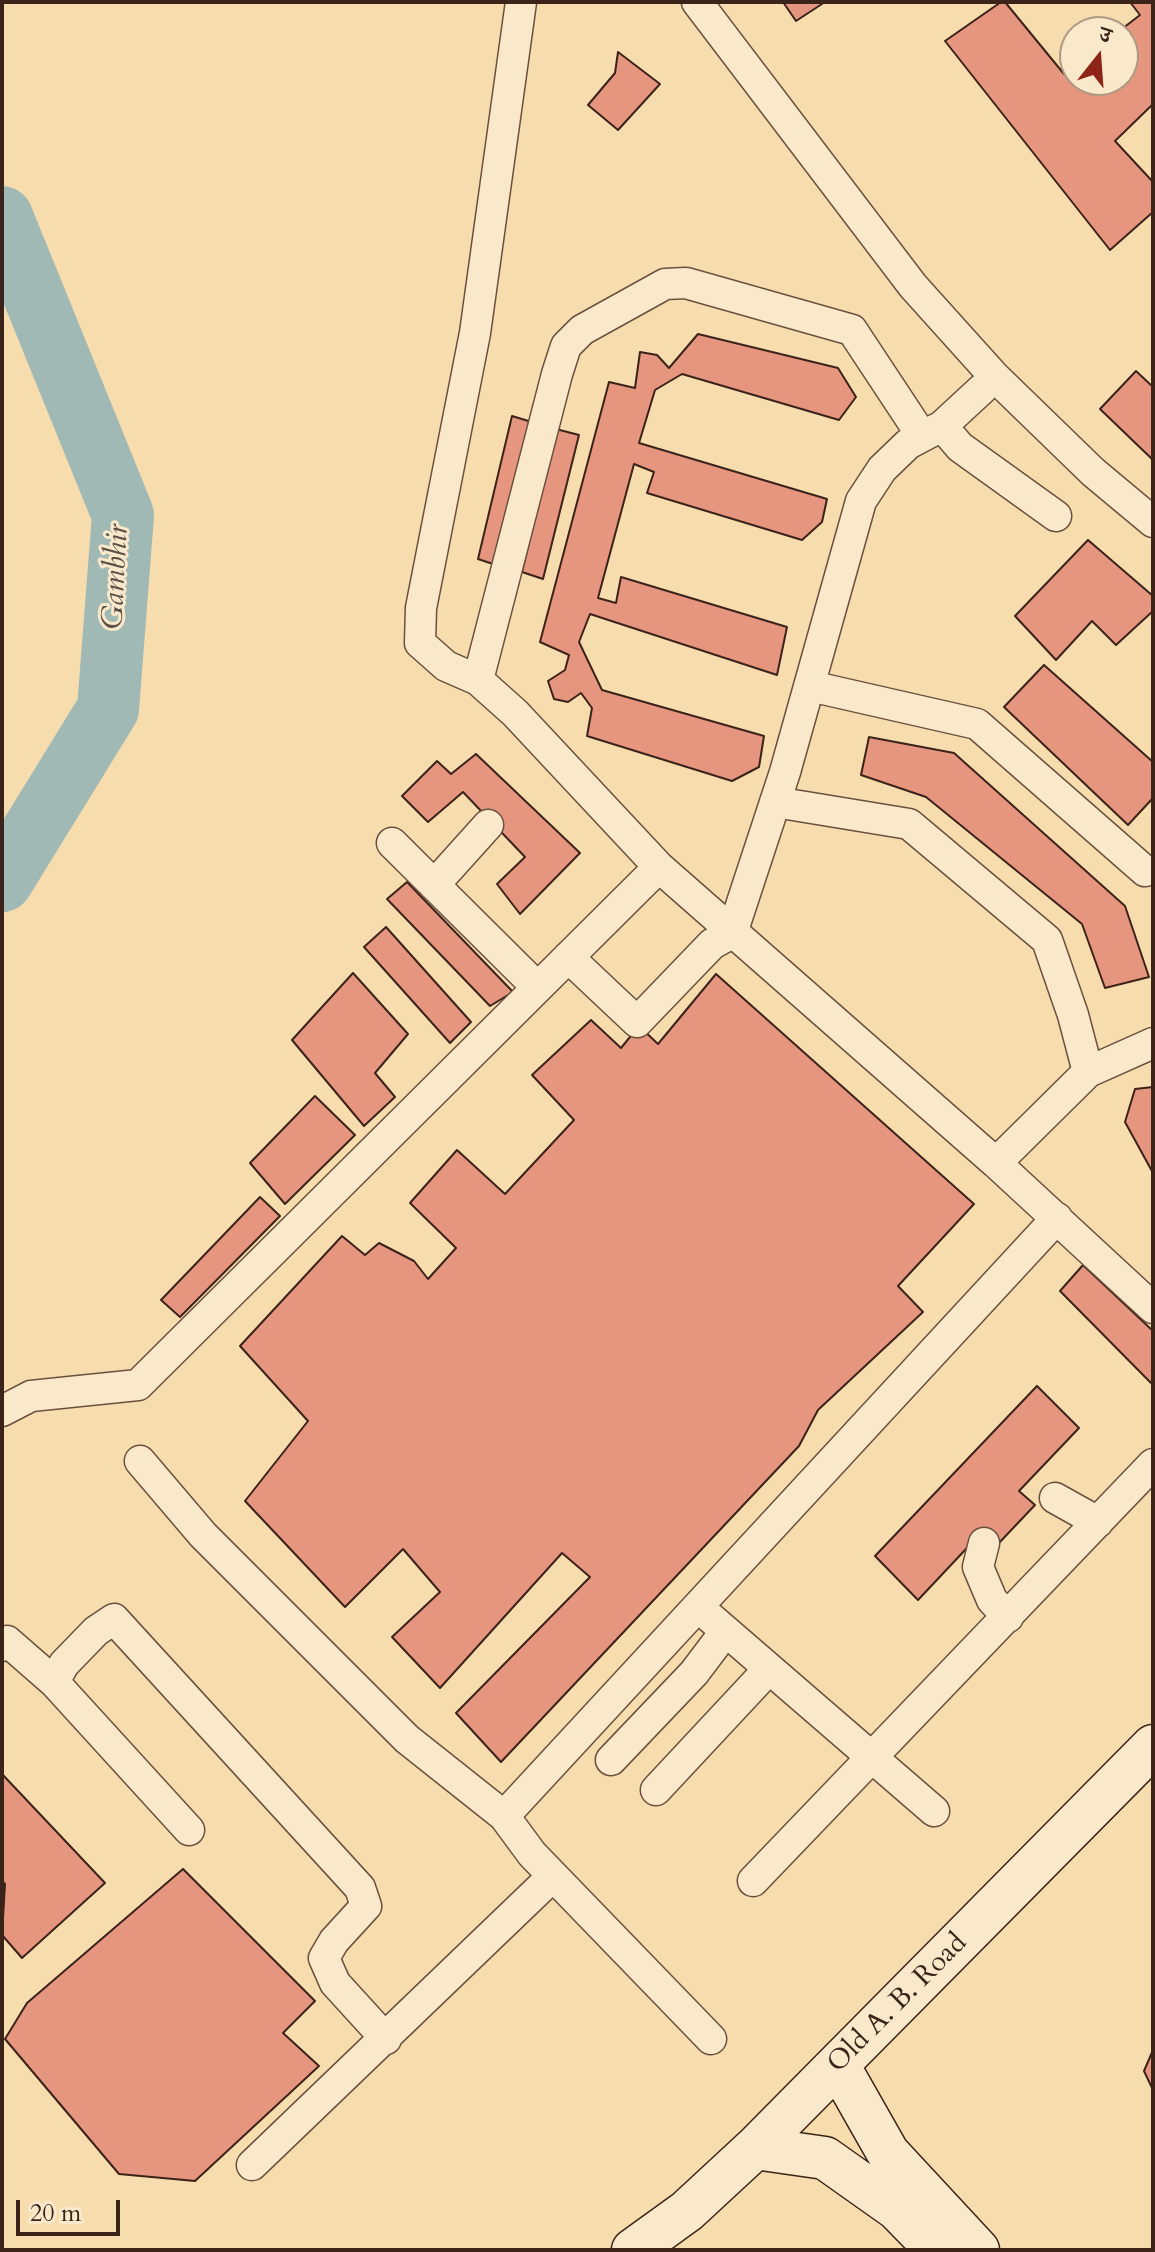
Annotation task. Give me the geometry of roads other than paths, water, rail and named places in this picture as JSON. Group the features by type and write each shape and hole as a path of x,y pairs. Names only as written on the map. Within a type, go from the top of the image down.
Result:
{"street":[{"path":"521,2 475,333 421,608 420,643 446,666 478,680 515,713 659,867 996,1163 1153,1308"},
{"path":"697,2 913,286 994,376 1093,472 1153,522"},
{"path":"478,680 566,346 582,330 665,284 686,283 852,330 932,431 960,447 1056,516"},
{"path":"568,957 637,1022 712,944 732,933 810,686 861,501 882,469 908,444 932,431 982,389"},
{"path":"810,686 977,724 1145,871"},
{"path":"775,802 909,824 1047,940 1088,1072"},
{"path":"434,885 488,825"},
{"path":"392,843 537,987"},
{"path":"2,1411 31,1396 138,1385 659,867"},
{"path":"996,1163 1088,1072 1153,1043"},
{"path":"504,1816 1057,1218"},
{"path":"140,1461 203,1535 407,1739 504,1816 553,1876 711,2039"},
{"path":"753,1881 1153,1464"},
{"path":"1055,1498 1098,1522"},
{"path":"984,1543 978,1567 992,1600 1008,1617"},
{"path":"698,1607 934,1811"},
{"path":"54,1682 75,1653 114,1619 360,1888 366,1906 334,1941 324,1958 335,1983 386,2039"},
{"path":"611,1760 694,1673 725,1632"},
{"path":"2,1646 7,1641 54,1682 189,1830"},
{"path":"656,1790 768,1670"},
{"name":"Old A. B. Road","path":"633,2250 687,2211 755,2148 1153,1746"},
{"path":"252,2165 553,1876"},
{"path":"838,2065 888,2153 978,2250"},
{"path":"755,2148 825,2158 897,2209 937,2250"}],"waterway":[{"name":"Gambhir","path":"2,217 123,515 108,709 2,881"}]}
